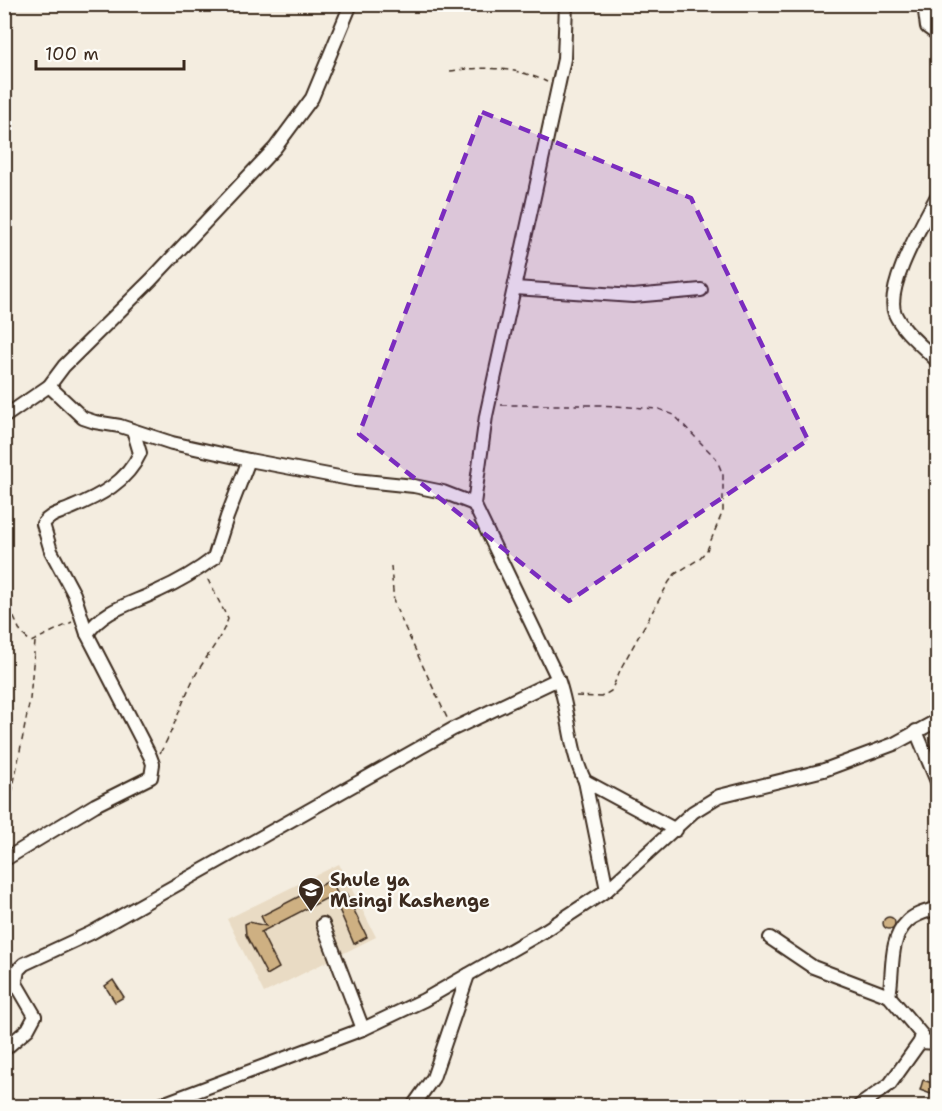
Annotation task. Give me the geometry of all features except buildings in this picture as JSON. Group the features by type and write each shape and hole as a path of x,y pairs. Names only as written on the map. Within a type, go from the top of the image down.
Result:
{"street":[{"path":"4,417 49,386 64,366 151,280 292,126 312,98 351,4"},
{"path":"566,4 564,59 531,202 515,288 488,408 479,455 474,504 564,696 579,770 585,781 607,890"},
{"path":"924,4 927,27 938,35"},
{"path":"938,194 899,275 893,304 901,324 938,362"},
{"path":"515,288 633,296 701,290"},
{"path":"49,386 83,418 120,426 134,433 249,460 355,480 414,486 443,492 474,504"},
{"path":"4,860 95,805 151,777 153,764 87,634 74,594 51,551 43,524 48,517 96,497 122,480 141,453 134,433"},
{"path":"87,634 96,620 107,613 157,592 201,568 214,558 226,517 249,460"},
{"path":"16,981 18,970 24,964 92,933 453,729 558,679"},
{"path":"157,1107 363,1029 468,975 546,930 607,890 676,830 693,812 719,796 824,770 894,744 938,720"},
{"path":"916,731 938,784"},
{"path":"585,781 676,830"},
{"path":"889,996 893,950 900,931 907,922 938,908"},
{"path":"323,924 363,1029"},
{"path":"770,938 813,967 889,996 921,1033 920,1041 890,1084 859,1107"},
{"path":"4,963 35,1016 28,1029 4,1050"},
{"path":"413,1107 433,1078 468,975"},
{"path":"920,1041 938,1043"}],"path":[{"path":"450,71 475,68 525,73 558,87"},
{"path":"488,408 510,403 659,410 674,415 716,458 723,474 723,511 707,550 699,559 675,574 669,582 611,691 601,697 564,696"},
{"path":"391,566 394,604 453,729"},
{"path":"153,764 171,734 190,685 211,647 224,630 228,619 215,589 201,568"},
{"path":"5,598 26,640 35,642 63,624 81,620"},
{"path":"4,834 30,699 35,642"}],"highlighted area":[{"path":"482,112 691,198 808,440 569,601 359,434"}],"shaded area":[{"path":"339,864 376,937 264,993 227,919"}],"place":[{"name":"Shule ya Msingi Kashenge","path":"311,913"}]}
